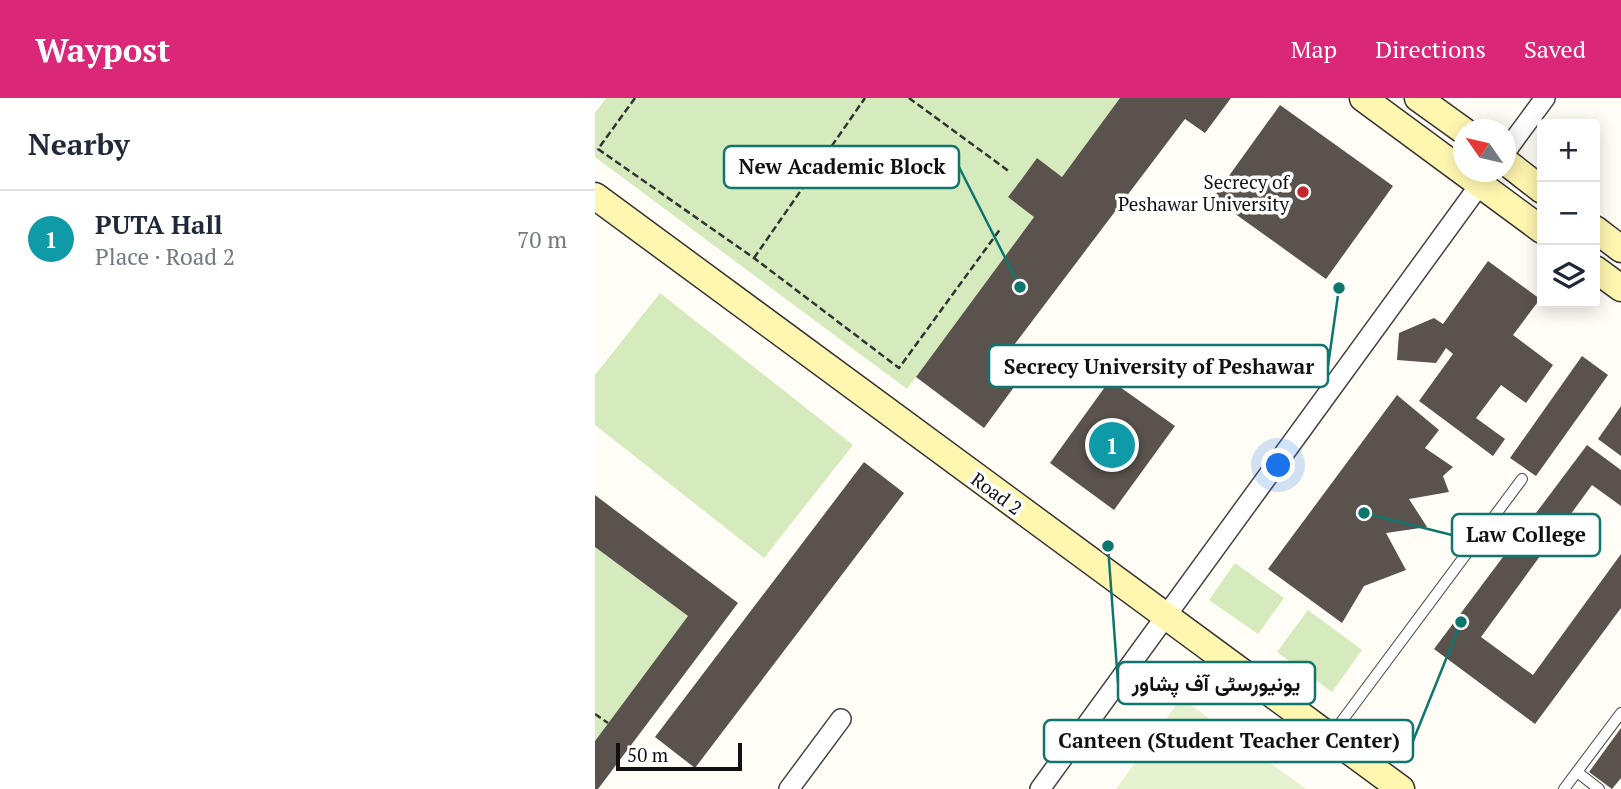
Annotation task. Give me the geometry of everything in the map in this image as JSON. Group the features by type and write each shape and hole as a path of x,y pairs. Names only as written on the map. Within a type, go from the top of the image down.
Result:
{"street":[{"path":"1363,98 1453,157"},
{"path":"1418,98 1453,123"},
{"path":"1516,137 1545,98"},
{"path":"1516,170 1537,186"},
{"path":"1040,789 1480,182"},
{"path":"1489,182 1537,225"},
{"name":"Road 2","path":"595,196 1401,789"},
{"path":"1600,233 1621,249"},
{"path":"1600,273 1621,288"},
{"path":"789,789 841,719"}],"lane":[{"path":"1330,737 1522,479"},
{"path":"1564,789 1621,713"},
{"path":"1577,772 1599,789"}],"path":[{"path":"635,98 599,149 754,258 899,368 1001,228"},
{"path":"754,258 865,98"},
{"path":"909,98 1010,172"},
{"path":"595,714 608,723"}],"green space":[{"path":"606,98 1120,98 1062,177 1037,158 1008,197 1034,217 907,389 595,157 595,113"},
{"path":"660,293 853,445 764,558 595,425 595,375"},
{"path":"595,547 688,616 595,741"},
{"path":"1235,563 1284,598 1258,634 1209,600"},
{"path":"1308,610 1362,650 1332,692 1277,652"},
{"path":"1181,698 1306,789 1116,789"}],"building":[{"path":"1120,98 1231,98 1205,133 1185,119 1005,357 1025,372 984,428 916,377 1034,217 1008,197 1037,158 1062,177"},
{"name":"Secrecy of Peshawar University","path":"1280,105 1393,186 1326,279 1213,198"},
{"path":"1488,261 1537,297 1537,303 1513,335 1553,365 1526,403 1501,385 1476,418 1505,439 1493,456 1419,401 1453,354 1446,348 1436,363 1397,360 1399,333 1434,318 1443,324"},
{"path":"1582,356 1608,375 1536,476 1510,458"},
{"path":"1110,380 1175,426 1114,510 1050,463"},
{"path":"1397,395 1439,430 1425,448 1453,467 1443,476 1449,492 1409,499 1427,527 1386,533 1406,570 1364,586 1342,623 1268,569"},
{"path":"1621,406 1621,456 1598,439"},
{"path":"1587,445 1621,470 1621,506 1592,485 1481,637 1533,675 1621,554 1621,608 1535,724 1434,649"},
{"path":"864,462 904,493 695,768 655,737"},
{"path":"595,495 738,603 598,789 595,789 595,741 688,616 595,547"},
{"path":"1621,728 1621,778 1612,789 1589,772"}],"place":[{"name":"Secrecy of Peshawar University","path":"1303,192"},
{"name":"New Academic Block","path":"1020,287"},
{"name":"Secrecy University of Peshawar","path":"1339,288"},
{"name":"PUTA Hall","path":"1112,445"},
{"name":"Law College","path":"1364,513"},
{"name":"یونیورسٹی آف پشاور","path":"1108,546"},
{"name":"Canteen (Student Teacher Center)","path":"1461,622"}]}
